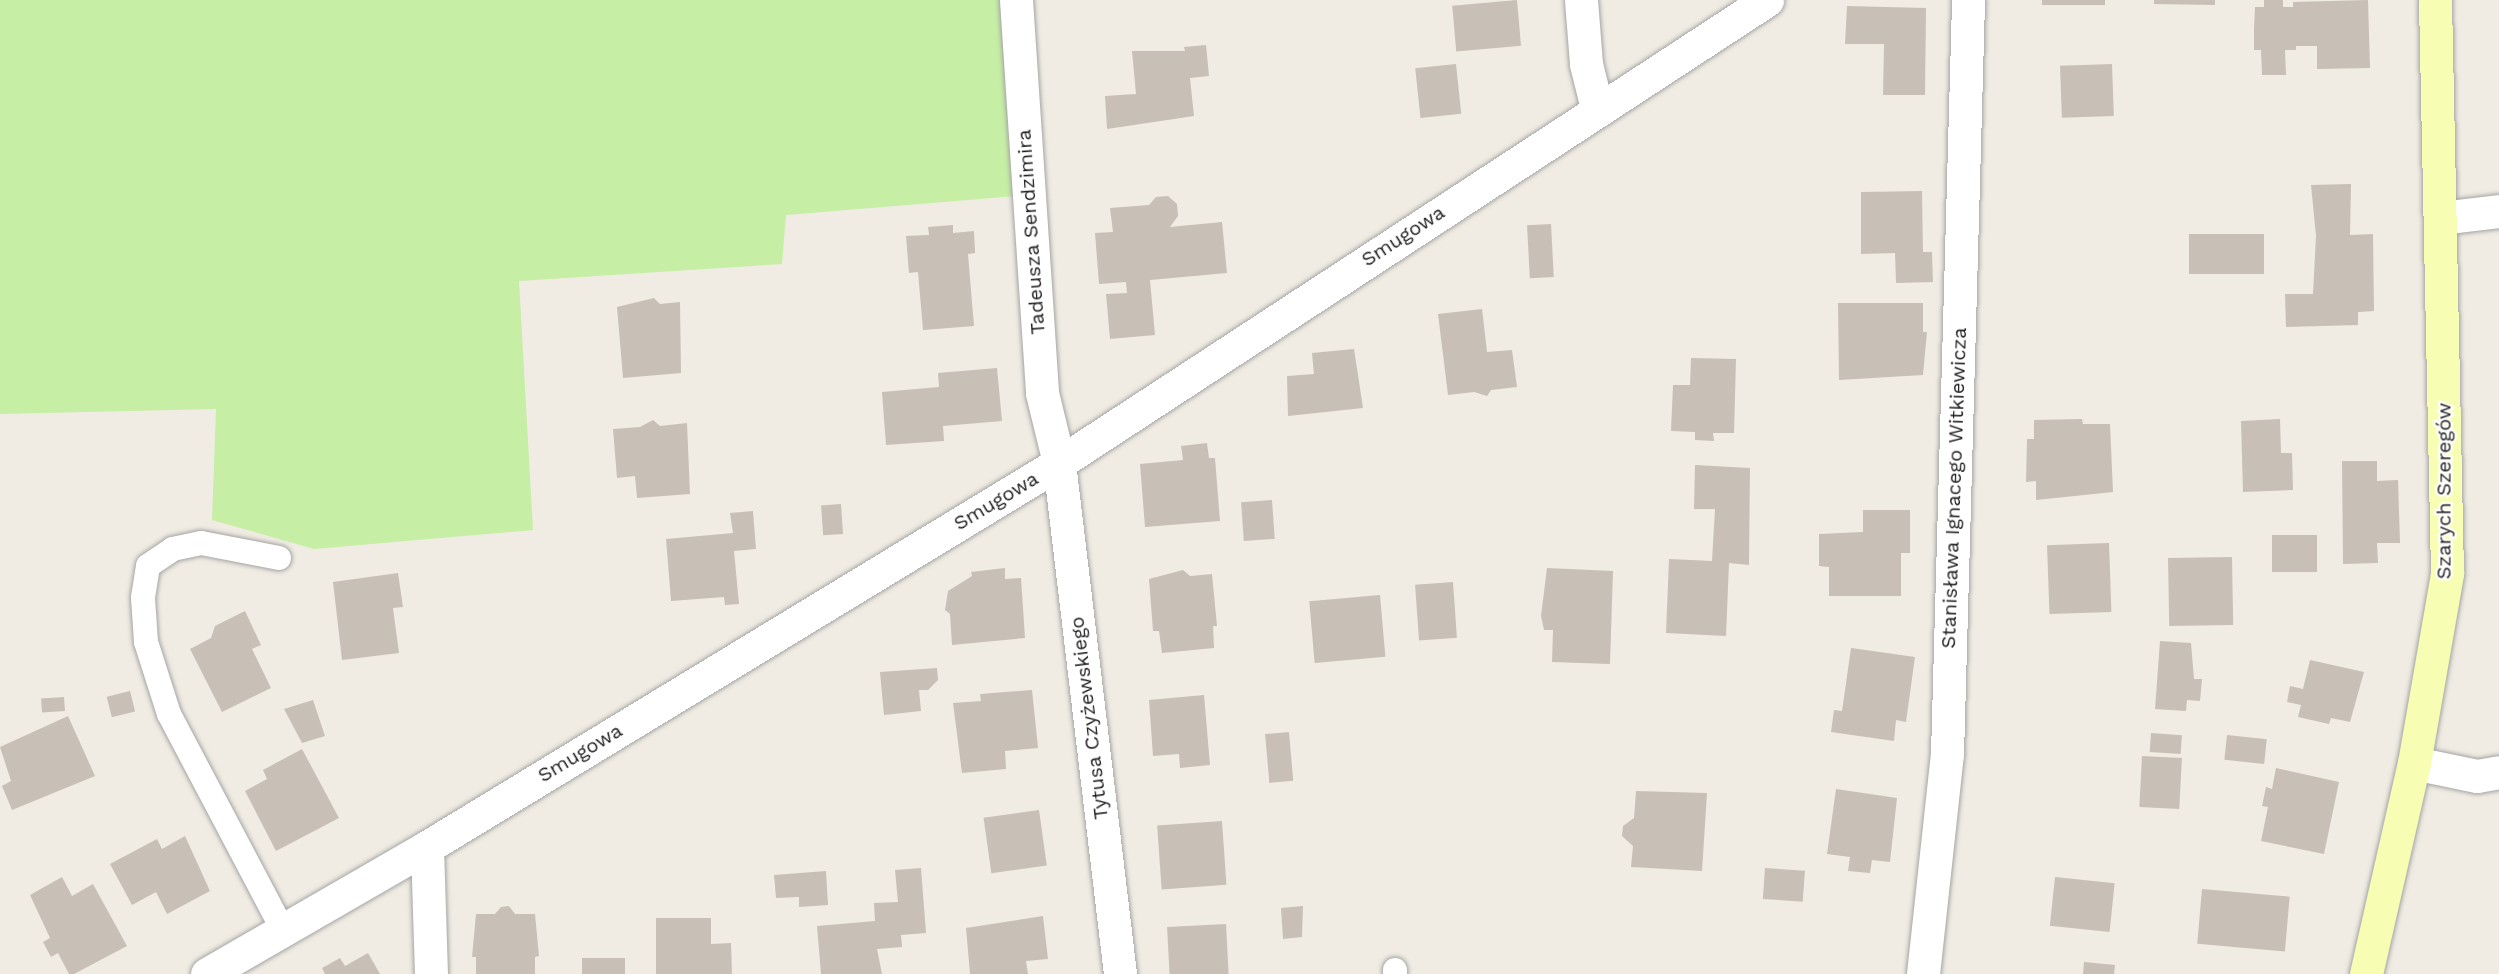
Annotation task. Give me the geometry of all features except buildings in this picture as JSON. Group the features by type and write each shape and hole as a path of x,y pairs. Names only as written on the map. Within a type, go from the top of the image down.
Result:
{"street":[{"name":"Tadeusza Sendzimira","path":"1016,0 1042,393 1059,463"},
{"path":"1581,0 1586,64 1598,108"},
{"name":"Smugowa","path":"207,974 427,847 1059,463 1598,108 1767,0"},
{"name":"Stanisława Ignacego Witkiewicza","path":"1923,974 1947,754 1968,0"},
{"name":"Szarych Szeregów","path":"2367,974 2414,763 2447,573 2435,0"},
{"path":"2441,218 2499,211"},
{"name":"Tytusa Czyżewskiego","path":"1059,463 1120,974"},
{"path":"2414,763 2477,776 2499,772"},
{"path":"427,847 432,974"}],"lane":[{"path":"279,558 201,543 173,549 148,566 143,598 146,642 169,714 283,930"}],"green space":[{"path":"0,0 1000,0 1016,196 786,215 782,264 519,281 533,530 314,549 212,520 216,409 0,414"}]}
